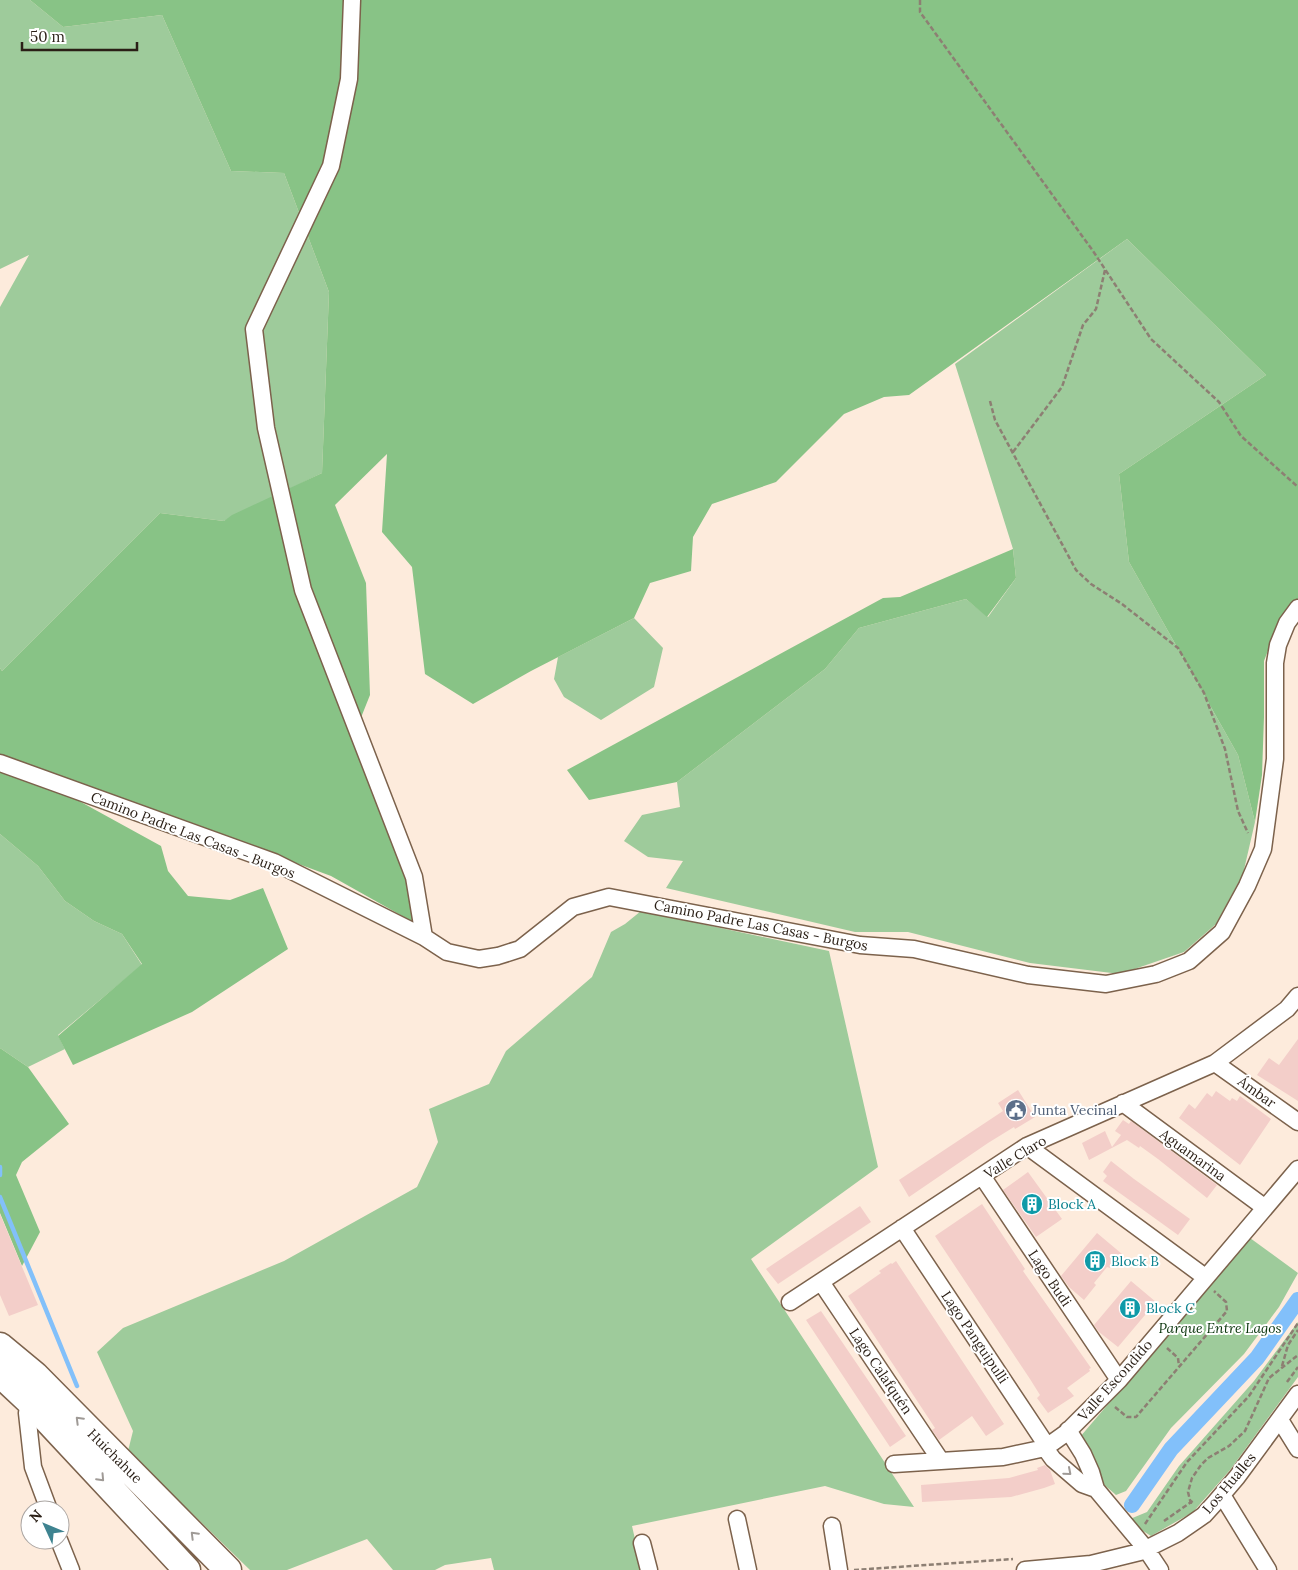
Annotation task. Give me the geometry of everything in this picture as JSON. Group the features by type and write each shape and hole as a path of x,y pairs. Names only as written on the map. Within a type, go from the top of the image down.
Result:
{"main road":[{"name":"Huichahue","path":"0,1346 35,1375 228,1570"},
{"name":"Huichahue","path":"0,1374 32,1404 187,1570"}],"street":[{"path":"352,0 349,79 331,166 254,329 266,428 303,590 414,877 424,937"},
{"name":"Camino Padre Las Casas - Burgos","path":"0,763 274,862 424,937 447,952 479,959 498,956 520,949 573,907 609,896 860,945 914,949 1028,975 1106,984 1156,974 1189,961 1222,932 1230,920 1263,849 1275,759 1275,663 1282,633 1298,608"},
{"name":"Valle Claro","path":"790,1302 1027,1146 1215,1062 1292,1014 1298,996"},
{"name":"Ámbar","path":"1215,1062 1298,1122"},
{"name":"Aguamarina","path":"1123,1104 1264,1207"},
{"path":"1027,1146 1205,1277"},
{"name":"Valle Escondido","path":"894,1464 1003,1457 1046,1447 1068,1430 1119,1380 1298,1169"},
{"name":"Lago Budi","path":"982,1176 1119,1380"},
{"name":"Lago Panguipulli","path":"902,1228 1053,1459 1082,1484 1096,1490"},
{"name":"Lago Calafquén","path":"820,1282 941,1461"},
{"name":"Los Hualles","path":"1024,1570 1081,1568 1140,1541 1164,1541 1197,1520 1222,1494 1298,1394"},
{"path":"32,1404 27,1413 33,1467 45,1500"},
{"path":"1280,1420 1298,1449"},
{"path":"1068,1430 1087,1463 1096,1490 1140,1541 1160,1570"},
{"path":"1222,1494 1268,1570"},
{"path":"737,1520 748,1570"},
{"path":"832,1526 839,1570"},
{"path":"642,1543 649,1570"},
{"path":"63,1550 71,1570"}],"path":[{"path":"920,0 920,12 1094,251 1151,339 1219,402 1241,436 1298,487"},
{"path":"1013,452 1062,387 1083,325 1096,309 1105,270"},
{"path":"990,400 995,420 1076,570 1091,584 1122,604 1178,648 1204,693 1225,749 1238,811 1260,857"},
{"path":"1115,1407 1127,1417 1136,1417 1227,1311 1226,1302 1214,1291"},
{"path":"1140,1541 1187,1462 1249,1396 1298,1324"},
{"path":"1281,1368 1288,1345 1298,1330"},
{"path":"1167,1348 1178,1358 1179,1367"},
{"path":"1197,1520 1188,1492 1192,1478 1208,1458 1229,1446 1245,1431 1270,1378 1298,1355"},
{"path":"1178,1358 1188,1356"}],"green space":[{"path":"0,0 30,0 63,27 162,15 231,171 284,173 329,292 322,473 224,521 160,513 2,671 0,668 0,307 29,255 0,269"},
{"path":"30,0 1298,0 1298,599 1279,621 1264,661 1262,775 1255,822 1238,755 1129,562 1119,474 1266,375 1127,239 909,395 884,397 844,414 776,482 712,504 693,537 691,571 650,583 634,618 531,671 473,704 425,674 412,567 382,532 387,454 335,505 366,583 370,695 362,715 358,747 408,878 413,922 331,876 0,754 0,668 2,671 160,513 224,521 232,515 322,473 329,292 284,173 231,171 162,15 63,27"},
{"path":"1127,239 1266,375 1119,474 1129,562 1238,755 1255,822 1243,874 1216,924 1184,952 1120,974 1030,963 908,932 855,932 666,888 683,861 648,857 624,841 642,815 680,807 677,782 825,669 859,628 966,599 988,617 1016,578 1013,549 955,364"},
{"path":"1013,549 1016,578 987,617 966,599 859,628 825,669 677,782 589,800 567,770 883,598 900,597"},
{"path":"634,618 663,648 654,687 601,720 564,697 554,679 558,657"},
{"path":"0,771 70,796 161,846 168,871 188,896 230,900 263,888 288,949 192,1012 73,1065 58,1036 142,964 122,934 94,921 65,901 38,866 0,834"},
{"path":"0,834 38,866 65,901 94,921 122,934 142,965 58,1035 65,1049 28,1067 0,1048"},
{"path":"641,911 829,951 878,1167 751,1259 914,1507 884,1504 825,1486 632,1526 642,1570 494,1570 491,1558 445,1565 435,1570 393,1570 367,1539 287,1570 250,1570 128,1451 133,1431 97,1352 123,1328 284,1261 417,1187 438,1142 429,1109 489,1084 506,1051 592,977 611,932"},
{"path":"0,1048 28,1067 69,1124 22,1162 16,1175 40,1232 22,1266 0,1213"},
{"name":"Parque Entre Lagos","path":"1250,1238 1298,1273 1279,1307 1244,1354 1171,1428 1126,1491 1116,1495 1101,1482 1080,1437"},
{"path":"1298,1322 1298,1377 1230,1470 1193,1512 1151,1536 1140,1529 1130,1519 1147,1512 1179,1466 1254,1381"}],"building":[{"path":"1298,1039 1298,1101 1257,1075 1269,1058 1279,1065"},
{"path":"1018,1090 1035,1117 988,1143 909,1197 899,1180 1003,1111 998,1103"},
{"path":"1216,1091 1230,1101 1232,1098 1237,1101 1240,1096 1271,1119 1240,1165 1179,1118 1189,1104 1195,1109 1207,1093 1212,1097"},
{"path":"1123,1120 1129,1124 1131,1121 1217,1185 1207,1198 1158,1159 1140,1146 1139,1148 1127,1140 1089,1160 1082,1143 1105,1131 1112,1147 1121,1135 1115,1131"},
{"path":"1111,1161 1190,1219 1178,1235 1103,1181 1107,1176 1103,1172"},
{"name":"Block A","path":"1028,1172 1062,1219 1036,1237 1003,1190"},
{"path":"982,1204 1025,1269 1023,1271 1091,1368 1089,1369 1090,1371 1067,1388 1074,1396 1048,1413 1037,1398 1040,1395 1030,1379 935,1236"},
{"path":"860,1206 871,1222 778,1284 766,1269"},
{"path":"0,1214 38,1305 9,1316 0,1295"},
{"name":"Block B","path":"1097,1233 1122,1254 1110,1268 1107,1267 1094,1283 1096,1285 1084,1300 1069,1287 1061,1276"},
{"path":"896,1261 1004,1424 986,1436 972,1416 939,1440 932,1430 935,1428 848,1296 881,1273 879,1271"},
{"name":"Block C","path":"1131,1281 1156,1302 1118,1347 1099,1332 1094,1325"},
{"path":"821,1311 906,1436 890,1447 806,1320"},
{"path":"1045,1465 1050,1470 1055,1484 1044,1488 1011,1497 922,1502 921,1485 1009,1478 1038,1470 1037,1468"}],"waterway":[{"path":"0,1167 0,1175"},
{"path":"0,1197 77,1386"},
{"path":"1132,1505 1171,1449 1257,1358 1298,1300"}],"place":[{"name":"Junta Vecinal","path":"1016,1110"},
{"name":"Block A","path":"1032,1204"},
{"name":"Block B","path":"1095,1261"},
{"name":"Block C","path":"1130,1308"}]}
